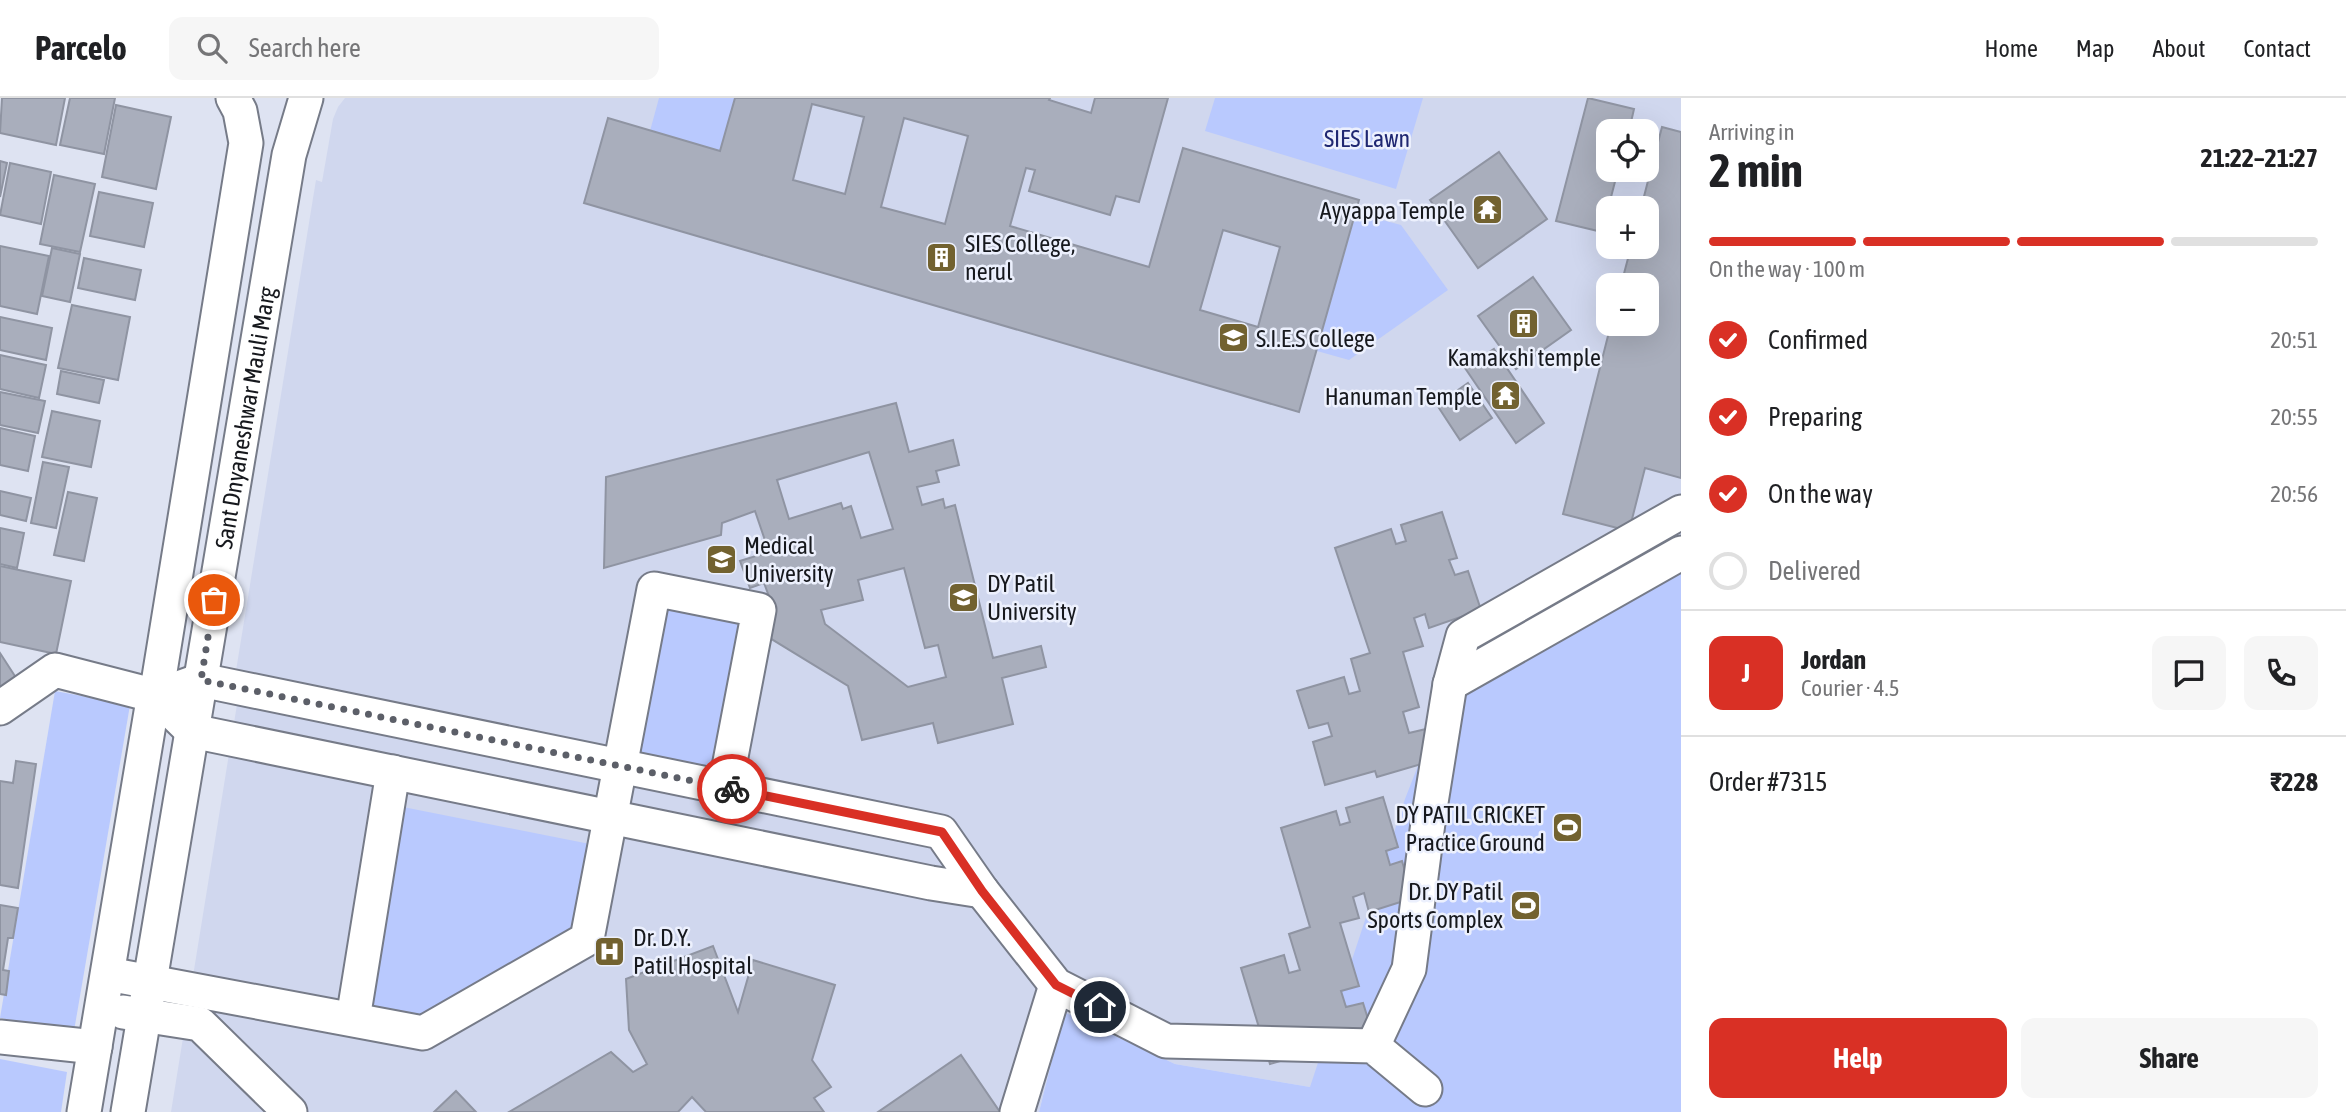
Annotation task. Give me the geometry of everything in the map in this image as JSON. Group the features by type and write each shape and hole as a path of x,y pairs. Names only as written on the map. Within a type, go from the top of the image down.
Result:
{"street":[{"name":"Sant Dnyaneshwar Mauli Marg","path":"85,1112 246,143 242,119 233,98"},
{"name":"Sant Dnyaneshwar Mauli Marg","path":"128,1112 289,155 306,98"},
{"path":"1373,1046 1409,970 1429,815 1450,684 1463,636 1681,512"},
{"path":"1450,684 1681,553"},
{"path":"102,1009 147,998 353,1019 423,1033 587,939 654,589 759,610 725,788"},
{"path":"0,708 55,670 156,696 192,731 931,883 982,891"},
{"path":"156,696 201,680 942,832 982,891 1056,985 1166,1041 1373,1046 1425,1089"},
{"path":"353,1019 393,772"},
{"path":"108,974 147,998 200,1024 290,1112"},
{"path":"1017,1112 1056,985"},
{"path":"0,1037 96,1047"}],"shaded area":[{"path":"345,98 1681,98 1681,1112 1310,1087 1175,1064 1064,1012 1039,1112 171,1112 240,686 234,683 316,180 322,182 333,119"}],"green space":[{"path":"659,98 735,98 720,151 650,131"},
{"name":"SIES Lawn","path":"1215,98 1423,98 1396,189 1205,131"},
{"path":"1356,213 1401,225 1448,290 1349,360 1317,351"},
{"name":"Dr. DY Patil Sports Complex","path":"1681,553 1681,1112 1039,1112 1064,1012 1175,1064 1310,1087 1405,799 1450,684"},
{"path":"654,589 759,610 725,788 620,765"},
{"path":"55,691 130,705 74,1031 0,1018"},
{"path":"388,804 605,847 587,939 423,1033 353,1019"},
{"path":"0,1059 67,1072 61,1112 0,1112"}],"building":[{"path":"2,98 65,98 56,145 0,133"},
{"path":"70,98 115,98 104,154 60,145"},
{"name":"SIES College, nerul","path":"735,98 1050,98 1049,100 1091,113 1095,98 1168,98 1139,202 1116,196 1110,215 1029,191 1035,170 1026,168 1010,226 1149,267 1183,148 1359,200 1299,412 584,203 608,118 720,151","holes":["812,104 864,117 845,194 793,180","904,118 968,136 945,224 881,207","1223,230 1280,247 1258,327 1200,310"]},
{"path":"1588,98 1634,109 1632,119 1596,119 1596,182 1615,182 1611,196 1596,196 1596,231 1556,221"},
{"path":"116,105 171,117 156,189 102,177"},
{"path":"1662,127 1681,132 1681,478 1645,468 1629,531 1563,514 1608,336 1659,336 1659,273 1624,273 1628,259 1659,259 1659,196 1644,196 1648,182 1659,182 1659,139"},
{"name":"Ayyappa Temple","path":"1499,152 1547,219 1478,268 1430,200"},
{"path":"0,161 7,163 0,197"},
{"path":"10,163 51,172 41,224 0,215"},
{"path":"54,175 95,184 80,252 40,244"},
{"path":"99,192 153,203 144,247 90,236"},
{"path":"0,246 49,256 37,314 0,306"},
{"path":"52,248 80,254 70,302 42,296"},
{"path":"84,258 141,270 135,300 78,288"},
{"name":"Kamakshi temple","path":"1533,277 1571,330 1516,369 1478,316"},
{"path":"72,305 130,317 118,380 58,368"},
{"path":"0,317 52,328 46,360 0,350"},
{"name":"Hanuman Temple","path":"1494,349 1544,423 1516,443 1465,368"},
{"path":"0,355 46,365 39,398 0,389"},
{"path":"61,371 104,380 99,403 57,394"},
{"path":"1468,383 1492,418 1460,440 1437,405"},
{"path":"0,392 45,401 38,433 0,425"},
{"path":"896,403 909,452 953,440 959,465 936,471 939,482 917,487 922,505 943,499 945,508 955,505 993,658 1041,646 1046,667 1002,678 1013,724 938,743 933,723 862,740 848,686 760,632 774,610 764,583 750,588 740,561 769,552 755,511 722,523 721,535 604,568 606,477","holes":["869,452 893,529 861,538 851,506 843,509 841,503 789,519 777,480","904,568 925,648 938,645 946,677 908,687 825,624 821,610 863,600 858,580"]},
{"path":"52,411 100,421 91,467 42,457"},
{"path":"0,428 35,436 28,471 0,465"},
{"path":"43,462 69,467 56,528 31,523"},
{"path":"0,491 31,498 26,521 0,515"},
{"path":"68,492 97,498 84,561 54,555"},
{"path":"1442,512 1457,558 1449,560 1455,575 1468,571 1481,610 1429,628 1425,614 1414,618 1423,646 1403,652 1419,707 1403,712 1409,733 1426,729 1435,760 1377,777 1375,771 1325,785 1313,742 1332,736 1328,723 1309,728 1297,691 1344,677 1349,694 1360,691 1351,659 1370,653 1335,548 1391,529 1396,544 1406,541 1401,525"},
{"path":"0,528 24,533 17,568 0,564"},
{"path":"0,566 71,581 56,654 0,642"},
{"path":"0,653 22,687 0,702"},
{"path":"16,761 36,764 18,888 0,885 0,781 13,783"},
{"path":"1383,797 1398,847 1386,851 1390,865 1402,861 1413,898 1369,912 1364,893 1353,897 1359,918 1340,923 1359,986 1341,991 1346,1007 1363,1003 1374,1038 1270,1064 1241,968 1284,955 1289,973 1300,970 1289,934 1310,927 1281,828 1336,811 1340,825 1350,822 1346,808"},
{"path":"0,905 18,908 13,938 8,938 3,970 9,971 6,995 0,994"},
{"path":"713,946 738,1012 753,960 835,985 812,1060 831,1087 814,1098 824,1112 706,1112 692,1097 678,1112 509,1112 611,1052 633,1072 647,1064 629,1030 626,979"},
{"path":"961,1055 1000,1112 878,1112"},
{"path":"456,1091 476,1112 434,1112"}],"way so far":[{"path":"214,600 201,680 732,789"}],"place":[{"name":"Ayyappa Temple","path":"1488,210"},
{"name":"SIES College, nerul","path":"942,257"},
{"name":"Kamakshi temple","path":"1524,323"},
{"name":"S.I.E.S College","path":"1233,338"},
{"name":"Hanuman Temple","path":"1505,396"},
{"name":"Medical University","path":"721,559"},
{"name":"DY Patil University","path":"964,597"},
{"name":"DY PATIL CRICKET Practice Ground","path":"1568,828"},
{"name":"Dr. DY Patil Sports Complex","path":"1526,905"},
{"name":"Dr. D.Y. Patil Hospital","path":"610,951"}],"route":[{"path":"732,789 942,832 982,891 1056,985 1100,1007"}]}
